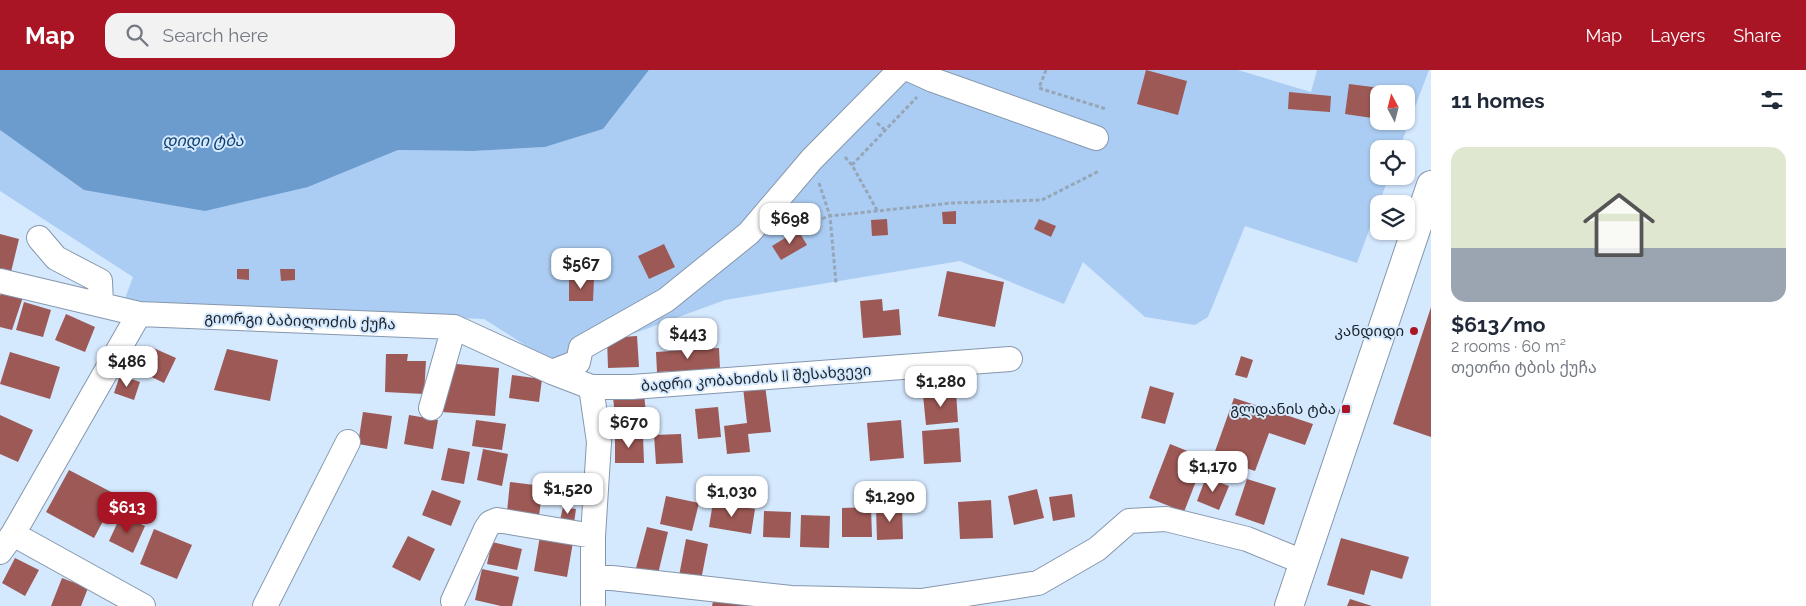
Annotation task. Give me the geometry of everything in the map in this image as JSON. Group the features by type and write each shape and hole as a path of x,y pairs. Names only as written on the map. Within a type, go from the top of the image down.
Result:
{"main road":[{"path":"1289,606 1431,185"}],"street":[{"path":"552,372 578,362 581,348 666,300 748,233 812,159 900,70"},
{"path":"911,70 933,80 1096,138"},
{"path":"38,238 56,258 100,281 100,305"},
{"name":"გიორგი ბაბილოძის ქუჩა","path":"0,281 139,314 454,328 591,388"},
{"path":"130,602 7,543 139,314"},
{"path":"431,408 454,328"},
{"name":"ბადრი კობახიძის II შესახვევი","path":"591,388 632,387 1010,359"},
{"path":"591,388 599,442 593,536 593,606"},
{"path":"265,606 348,442"},
{"path":"594,576 791,598 921,601 1038,583 1097,549 1129,521 1166,519 1247,539 1303,562"},
{"path":"453,601 490,523 497,520 593,536"}],"path":[{"path":"1046,70 1039,88 1106,109"},
{"path":"852,165 933,80"},
{"path":"830,140 852,165 878,212"},
{"path":"812,159 830,216 836,283"},
{"path":"748,233 772,235 830,216 952,204 1042,200 1099,171"}],"shaded area":[{"path":"649,70 1238,70 1311,92 1317,70 1429,70 1415,107 1415,85 1370,85 1370,130 1406,130 1402,140 1370,140 1370,185 1386,185 1382,195 1370,195 1370,228 1357,263 1245,226 1208,317 1195,325 1145,317 1083,262 1064,304 960,261 725,300 553,363 484,319 167,307 124,301 133,277 0,191 0,130 84,190 308,187 398,150 473,151 545,147 603,129"}],"water":[{"name":"დიდი ტბა","path":"0,70 649,70 603,129 545,147 473,151 398,150 308,187 205,211 84,190 0,130"}],"building":[{"path":"1146,70 1187,81 1178,115 1137,104"},
{"path":"1349,84 1370,87 1370,118 1345,114"},
{"path":"1289,92 1331,96 1330,112 1288,109"},
{"path":"956,211 956,224 943,224 942,212"},
{"path":"887,219 888,235 872,236 871,220"},
{"path":"1039,219 1056,226 1051,237 1034,229"},
{"path":"798,230 807,245 781,260 772,246"},
{"path":"0,234 19,239 11,272 0,269"},
{"path":"664,244 675,267 649,279 638,256"},
{"path":"237,269 249,269 249,280 237,279"},
{"path":"280,269 295,269 295,280 281,281"},
{"path":"947,271 1004,282 995,327 938,316"},
{"path":"569,278 594,279 593,301 569,301"},
{"path":"2,290 23,297 12,330 0,327 0,296"},
{"path":"882,299 883,311 899,309 901,335 863,338 860,301"},
{"path":"24,302 51,310 43,337 16,330"},
{"path":"1431,307 1431,437 1393,424"},
{"path":"66,314 95,327 85,352 55,340"},
{"path":"637,336 639,367 608,368 607,338"},
{"path":"149,346 176,358 164,383 137,370"},
{"path":"719,348 720,369 657,372 656,352"},
{"path":"227,349 278,360 270,401 214,390"},
{"path":"10,352 60,367 50,399 0,384"},
{"path":"386,354 408,354 407,361 426,361 424,394 385,392"},
{"path":"1241,356 1253,360 1247,378 1235,375"},
{"path":"446,363 499,368 495,416 442,412"},
{"path":"120,375 140,382 134,400 114,393"},
{"path":"512,375 542,379 539,402 509,398"},
{"path":"765,385 771,432 748,434 750,452 727,454 724,426 747,423 743,387"},
{"path":"1150,386 1174,393 1165,424 1141,418"},
{"path":"956,392 958,422 926,425 923,395"},
{"path":"644,394 646,413 615,416 613,397"},
{"path":"1234,398 1313,424 1305,445 1269,433 1255,471 1213,457"},
{"path":"718,407 721,437 698,439 695,409"},
{"path":"363,412 392,416 387,449 358,444"},
{"path":"0,415 33,430 18,462 0,454"},
{"path":"409,415 438,420 433,449 404,444"},
{"path":"476,420 506,424 502,450 472,446"},
{"path":"901,420 904,458 870,461 867,423"},
{"path":"959,428 961,462 924,464 922,431"},
{"path":"681,434 683,463 656,464 654,435"},
{"path":"615,435 643,435 644,463 615,463"},
{"path":"1170,444 1205,458 1184,512 1149,498"},
{"path":"448,448 470,452 464,484 441,480"},
{"path":"483,449 508,454 502,486 477,480"},
{"path":"69,470 117,495 94,538 46,512"},
{"path":"1206,477 1229,486 1219,510 1197,501"},
{"path":"1247,479 1276,488 1264,525 1235,515"},
{"path":"510,482 543,486 539,516 507,512"},
{"path":"1037,489 1044,518 1014,525 1008,496"},
{"path":"432,490 461,501 451,526 422,515"},
{"path":"1072,494 1075,517 1053,521 1049,497"},
{"path":"666,496 699,503 692,531 660,524"},
{"path":"991,500 993,538 960,539 958,502"},
{"path":"713,502 755,509 751,534 709,527"},
{"path":"902,506 903,539 877,540 876,507"},
{"path":"563,507 576,509 574,523 560,520"},
{"path":"871,507 872,537 842,537 842,508"},
{"path":"764,511 791,512 790,538 763,537"},
{"path":"121,515 145,526 133,553 109,541"},
{"path":"801,515 830,516 829,548 800,547"},
{"path":"647,527 668,532 658,574 636,568"},
{"path":"154,529 192,545 177,579 140,564"},
{"path":"408,536 435,549 420,581 392,567"},
{"path":"540,536 573,542 567,577 534,571"},
{"path":"1341,538 1409,557 1402,579 1371,570 1364,595 1327,585"},
{"path":"686,539 708,544 701,580 679,576"},
{"path":"492,542 522,549 517,570 487,564"},
{"path":"15,558 39,570 25,596 2,583"},
{"path":"482,569 519,577 512,606 501,606 475,600"},
{"path":"62,578 88,588 81,606 51,606"},
{"path":"714,597 745,605 745,606 712,606"},
{"path":"1350,599 1372,606 1347,606"}],"place":[{"name":"კანდიდი","path":"1414,331"},
{"name":"გლდანის ტბა","path":"1346,409"}]}
